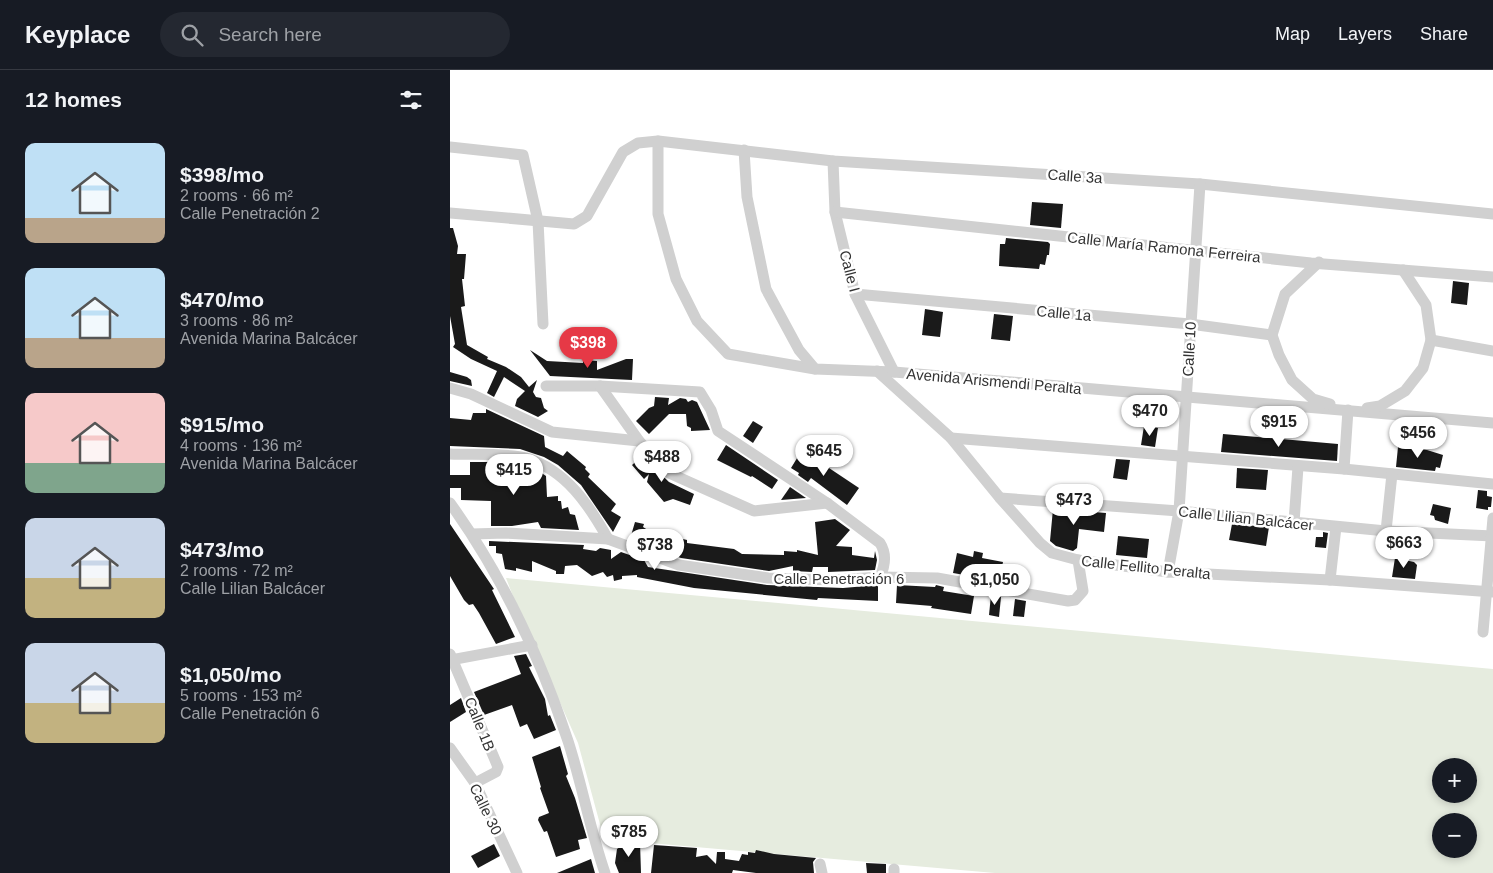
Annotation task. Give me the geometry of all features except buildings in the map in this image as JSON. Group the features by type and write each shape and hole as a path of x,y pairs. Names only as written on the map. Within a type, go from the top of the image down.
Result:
{"street":[{"name":"Calle 3a","path":"450,213 574,224 587,216 623,152 638,143 658,141 833,161 1200,184 1493,214"},
{"name":"Avenida Arismendi Peralta","path":"658,141 658,214 676,279 697,321 728,354 815,369 894,372 1493,422"},
{"path":"450,147 523,155 538,221 543,324"},
{"path":"744,150 747,197 766,289 799,350 815,369"},
{"name":"Calle I","path":"833,161 835,212 855,294 894,372"},
{"name":"Calle 10","path":"1168,572 1179,511 1184,457 1190,324 1197,251 1200,184"},
{"name":"Calle María Ramona Ferreira","path":"835,212 1197,251 1493,277"},
{"path":"1320,262 1285,294 1272,335 1279,355 1292,380 1313,399 1348,410 1380,406 1405,391 1423,368 1431,340 1426,305 1403,270"},
{"name":"Calle 1a","path":"855,294 1190,324 1272,335"},
{"path":"1431,340 1493,351"},
{"name":"Calle Fellito Peralta","path":"876,371 951,438 1000,498 1046,549 1078,560 1168,572 1330,580 1490,592"},
{"path":"546,386 600,386 700,392 711,410 718,431 827,503 880,543 884,548 884,567 880,577"},
{"path":"600,386 639,441 669,473 754,511 827,503"},
{"path":"450,388 471,394 552,432 639,441"},
{"path":"1344,469 1348,410"},
{"path":"951,438 1298,467 1344,469 1493,484"},
{"path":"450,454 526,457 553,471 575,489 593,512 608,539"},
{"path":"1294,522 1298,467"},
{"path":"1386,531 1392,474"},
{"name":"Calle Lilian Balcácer","path":"1000,498 1179,511 1386,531 1492,536"},
{"path":"450,503 472,534 532,645 568,741 605,873"},
{"path":"1483,632 1490,592 1493,518"},
{"path":"1330,580 1336,527"},
{"name":"Calle Penetración 6","path":"472,534 506,532 608,539 679,565 768,578 835,580 880,577 937,578 1068,601 1075,600 1083,592 1078,560"},
{"path":"451,657 532,645"},
{"name":"Calle 1B","path":"451,657 498,767 496,772 475,783"},
{"name":"Calle 30","path":"450,748 475,783 517,873"}],"shaded area":[{"path":"506,578 1493,669 1493,873 995,873 604,839 578,743 538,653 532,645"}]}
